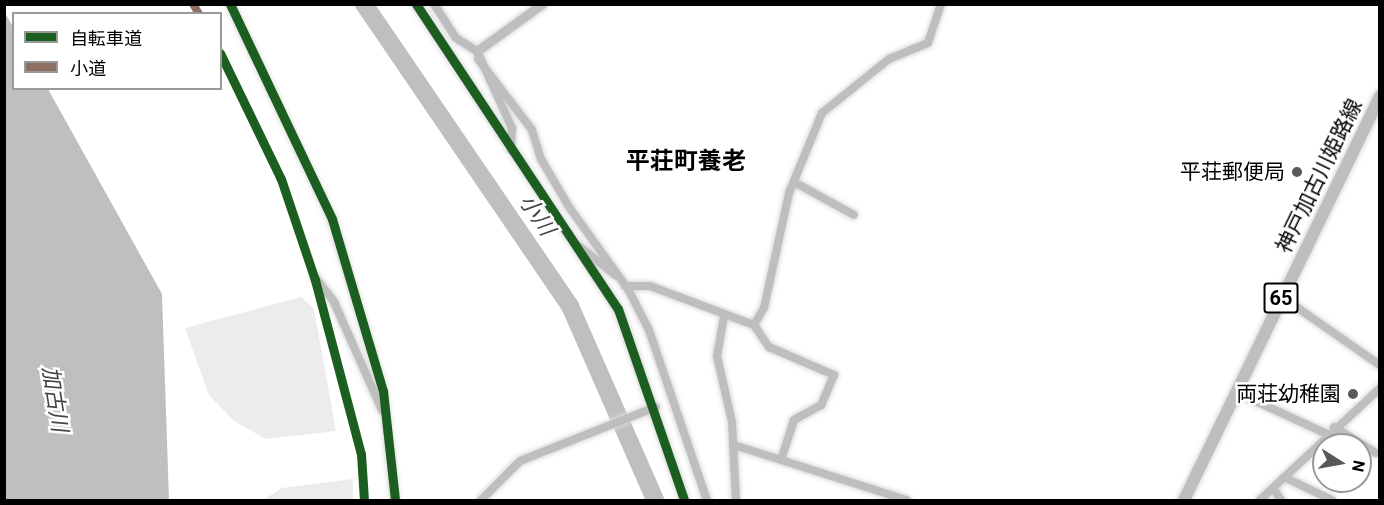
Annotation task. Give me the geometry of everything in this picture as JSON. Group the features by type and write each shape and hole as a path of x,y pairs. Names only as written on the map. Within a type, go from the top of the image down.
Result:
{"main road":[{"name":"神戸加古川姫路線","path":"1184,501 1380,96"}],"street":[{"path":"230,4 332,219 375,361 395,501"},
{"path":"416,4 618,309 656,407 684,501"},
{"path":"434,4 456,38 478,55 532,130 541,159 569,207 628,289 656,348 707,501"},
{"path":"478,55 542,4"},
{"path":"754,325 764,308 794,182 830,102 889,59 928,43 941,4"},
{"path":"478,55 512,128 512,150"},
{"path":"794,182 854,215"},
{"path":"574,242 596,255 628,289"},
{"path":"314,276 334,302 384,414"},
{"path":"628,289 650,286 724,316 754,325 769,347 834,375 821,405 795,420 782,457"},
{"path":"1282,297 1380,366"},
{"path":"724,316 717,356 734,444 736,501"},
{"path":"1328,433 1380,388"},
{"path":"1236,392 1325,433"},
{"path":"480,501 520,461 656,407"},
{"path":"1334,427 1342,433"},
{"path":"734,444 782,457 906,501"},
{"path":"1260,501 1275,491 1312,450"},
{"path":"1372,452 1376,453"},
{"path":"1286,478 1332,501"},
{"path":"1275,491 1281,501"}],"shaded area":[{"path":"301,297 314,309 336,431 266,439 234,421 209,395 185,328"},
{"path":"353,479 353,500 263,500 282,488"}],"water":[{"name":"加古川","path":"4,11 12,25 12,90 49,90 162,294 169,500 5,500"}],"waterway":[{"name":"小川","path":"364,4 570,306 655,500"}],"marked path":[{"path":"193,4 198,12"}],"cycle path":[{"path":"230,4 332,219 383,391 395,500"},
{"path":"416,4 618,309 684,500"},
{"path":"222,57 281,179 315,280 361,454 364,500"}],"place":[{"name":"平荘郵便局","path":"1297,172"},
{"name":"両荘幼稚園","path":"1353,394"}],"district":[{"name":"平荘町養老","path":"686,162"}]}
